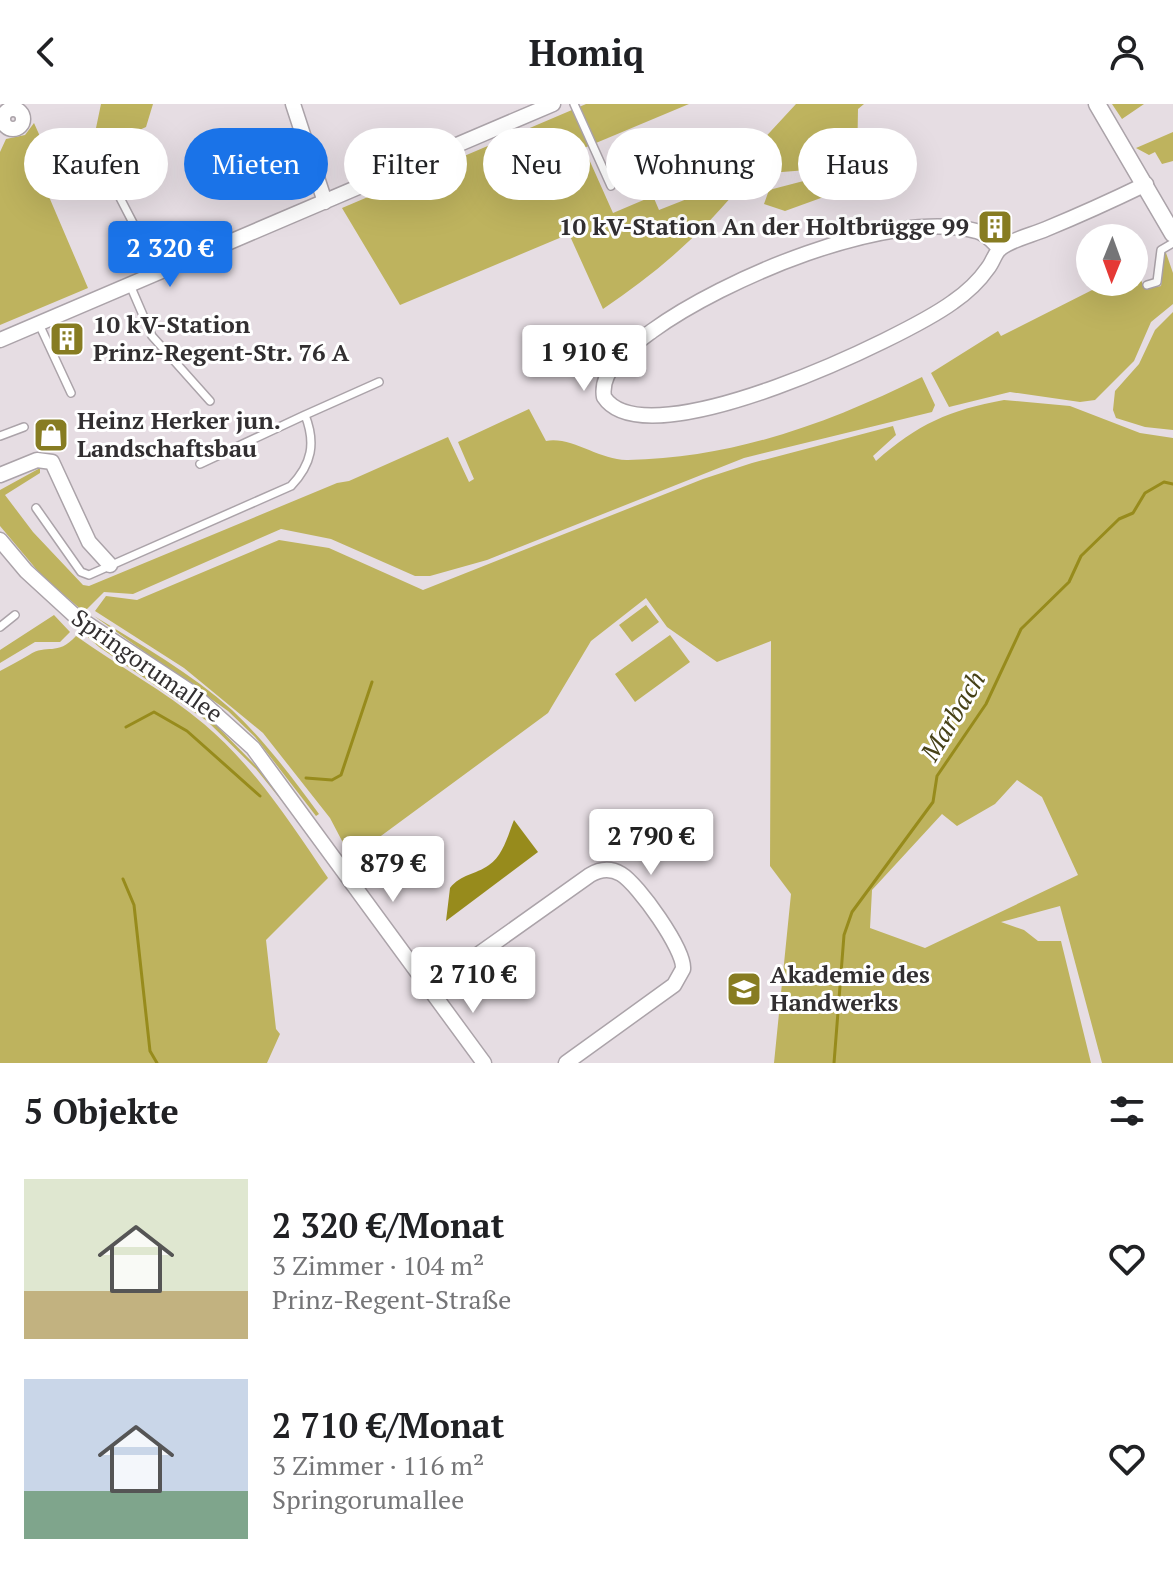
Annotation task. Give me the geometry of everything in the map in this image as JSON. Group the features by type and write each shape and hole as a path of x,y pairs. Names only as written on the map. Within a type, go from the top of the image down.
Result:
{"street":[{"path":"293,104 325,202"},
{"path":"0,340 553,104"},
{"path":"1097,104 1173,234"},
{"path":"1000,249 977,231 943,228 871,236 783,262 706,296 640,340 610,371 604,382 604,397 614,407 625,411 659,413 741,398 819,373 878,346 951,303 977,281 1000,249 1146,184"},
{"path":"0,475 37,460 52,462 89,542 110,565"},
{"name":"Springorumallee","path":"0,540 26,571 74,615 191,692 253,748 484,1063"},
{"path":"431,988 590,875 605,869 623,874 680,950 683,969 674,985 566,1063"}],"lane":[{"path":"574,104 606,175"},
{"path":"121,200 159,273"},
{"path":"1148,285 1157,282 1161,250 1173,243"},
{"path":"130,285 152,336 210,401"},
{"path":"39,324 71,393"},
{"path":"200,464 379,382"},
{"path":"36,508 85,575 291,486 305,471 314,437 305,415"},
{"path":"0,436 24,427"},
{"path":"0,627 15,615"}],"shaded area":[{"path":"101,104 153,104 144,128 96,128"},
{"path":"586,104 689,104 632,128 606,128 606,139 590,145 590,128 530,128"},
{"path":"796,104 864,104 858,109 858,128 798,128 798,171 782,172 782,128 774,128"},
{"path":"1112,104 1144,104 1122,119"},
{"path":"1173,132 1173,161 1162,164 1155,152 1149,155 1136,148"},
{"path":"24,135 24,200 50,200 88,288 0,325 0,152 6,139"},
{"path":"483,148 483,200 590,200 590,161 613,213 644,200 655,200 659,210 684,200 728,200 679,250 643,281 603,309 569,234 400,305 342,208 361,200 467,200 467,155"},
{"path":"798,182 798,200 815,200 785,211 764,204 765,200 782,200 782,187"},
{"path":"1165,250 1173,273 1173,304 1151,322 1134,361 1095,400 1080,402 1010,392 949,407 931,373 998,331 1001,336 1080,296 1148,296 1148,288 1161,286"},
{"path":"1173,312 1173,430 1145,427 1116,418 1113,410 1115,391 1139,364 1155,330"},
{"path":"922,377 935,405 932,412 744,458 487,560 430,576 415,576 331,539 281,529 133,594 104,592 84,612 42,576 0,526 0,490 40,468 40,473 5,495 33,532 83,585 89,586 337,483 349,481 448,437 469,482 474,479 458,442 529,409 546,441 566,442 618,459 667,458 706,453 780,435 852,409"},
{"path":"1004,400 1070,406 1140,433 1173,438 1173,1063 1102,1063 1060,906 1001,922 1024,930 1038,941 1061,941 1091,1063 774,1063 791,894 770,866 771,641 717,662 667,627 646,598 591,641 548,713 351,858 330,818 263,733 184,668 95,611 106,596 137,600 279,540 329,548 423,590 703,479 893,426 896,435 873,456 876,461 906,437 935,420","holes":["1017,780 1042,797 1078,875 925,948 870,928 872,890 942,814 957,826 995,804"]},
{"path":"646,605 659,622 632,642 619,625"},
{"path":"54,615 70,632 60,642 35,642 0,663 0,650"},
{"path":"94,616 183,672 232,710 267,747 319,814 316,816 255,737 228,711"},
{"path":"82,632 210,719 258,768 302,826 256,769 207,721"},
{"path":"670,635 690,662 635,702 615,674"},
{"path":"76,636 173,701 222,741 271,797 328,878 266,940 276,1029 280,1034 267,1063 0,1063 0,671 35,652 63,646"},
{"path":"514,820 538,852 446,921 450,888 494,861"}],"waterway":[{"name":"Marbach","path":"834,1063 844,935 852,912 933,802 937,776 986,704 1021,629 1069,582 1081,556 1119,519 1133,513 1145,493 1164,482 1173,484"},
{"path":"306,778 332,780 341,775 372,682"},
{"path":"126,727 154,712 187,731 260,796"},
{"path":"123,879 134,905 150,1051 157,1063"}],"place":[{"name":"10 kV-Station An der Holtbrügge 99","path":"995,227"},
{"name":"10 kV-Station Prinz-Regent-Str. 76 A","path":"67,339"},
{"name":"Heinz Herker jun. Landschaftsbau","path":"51,435"},
{"name":"Akademie des Handwerks","path":"744,989"}]}
